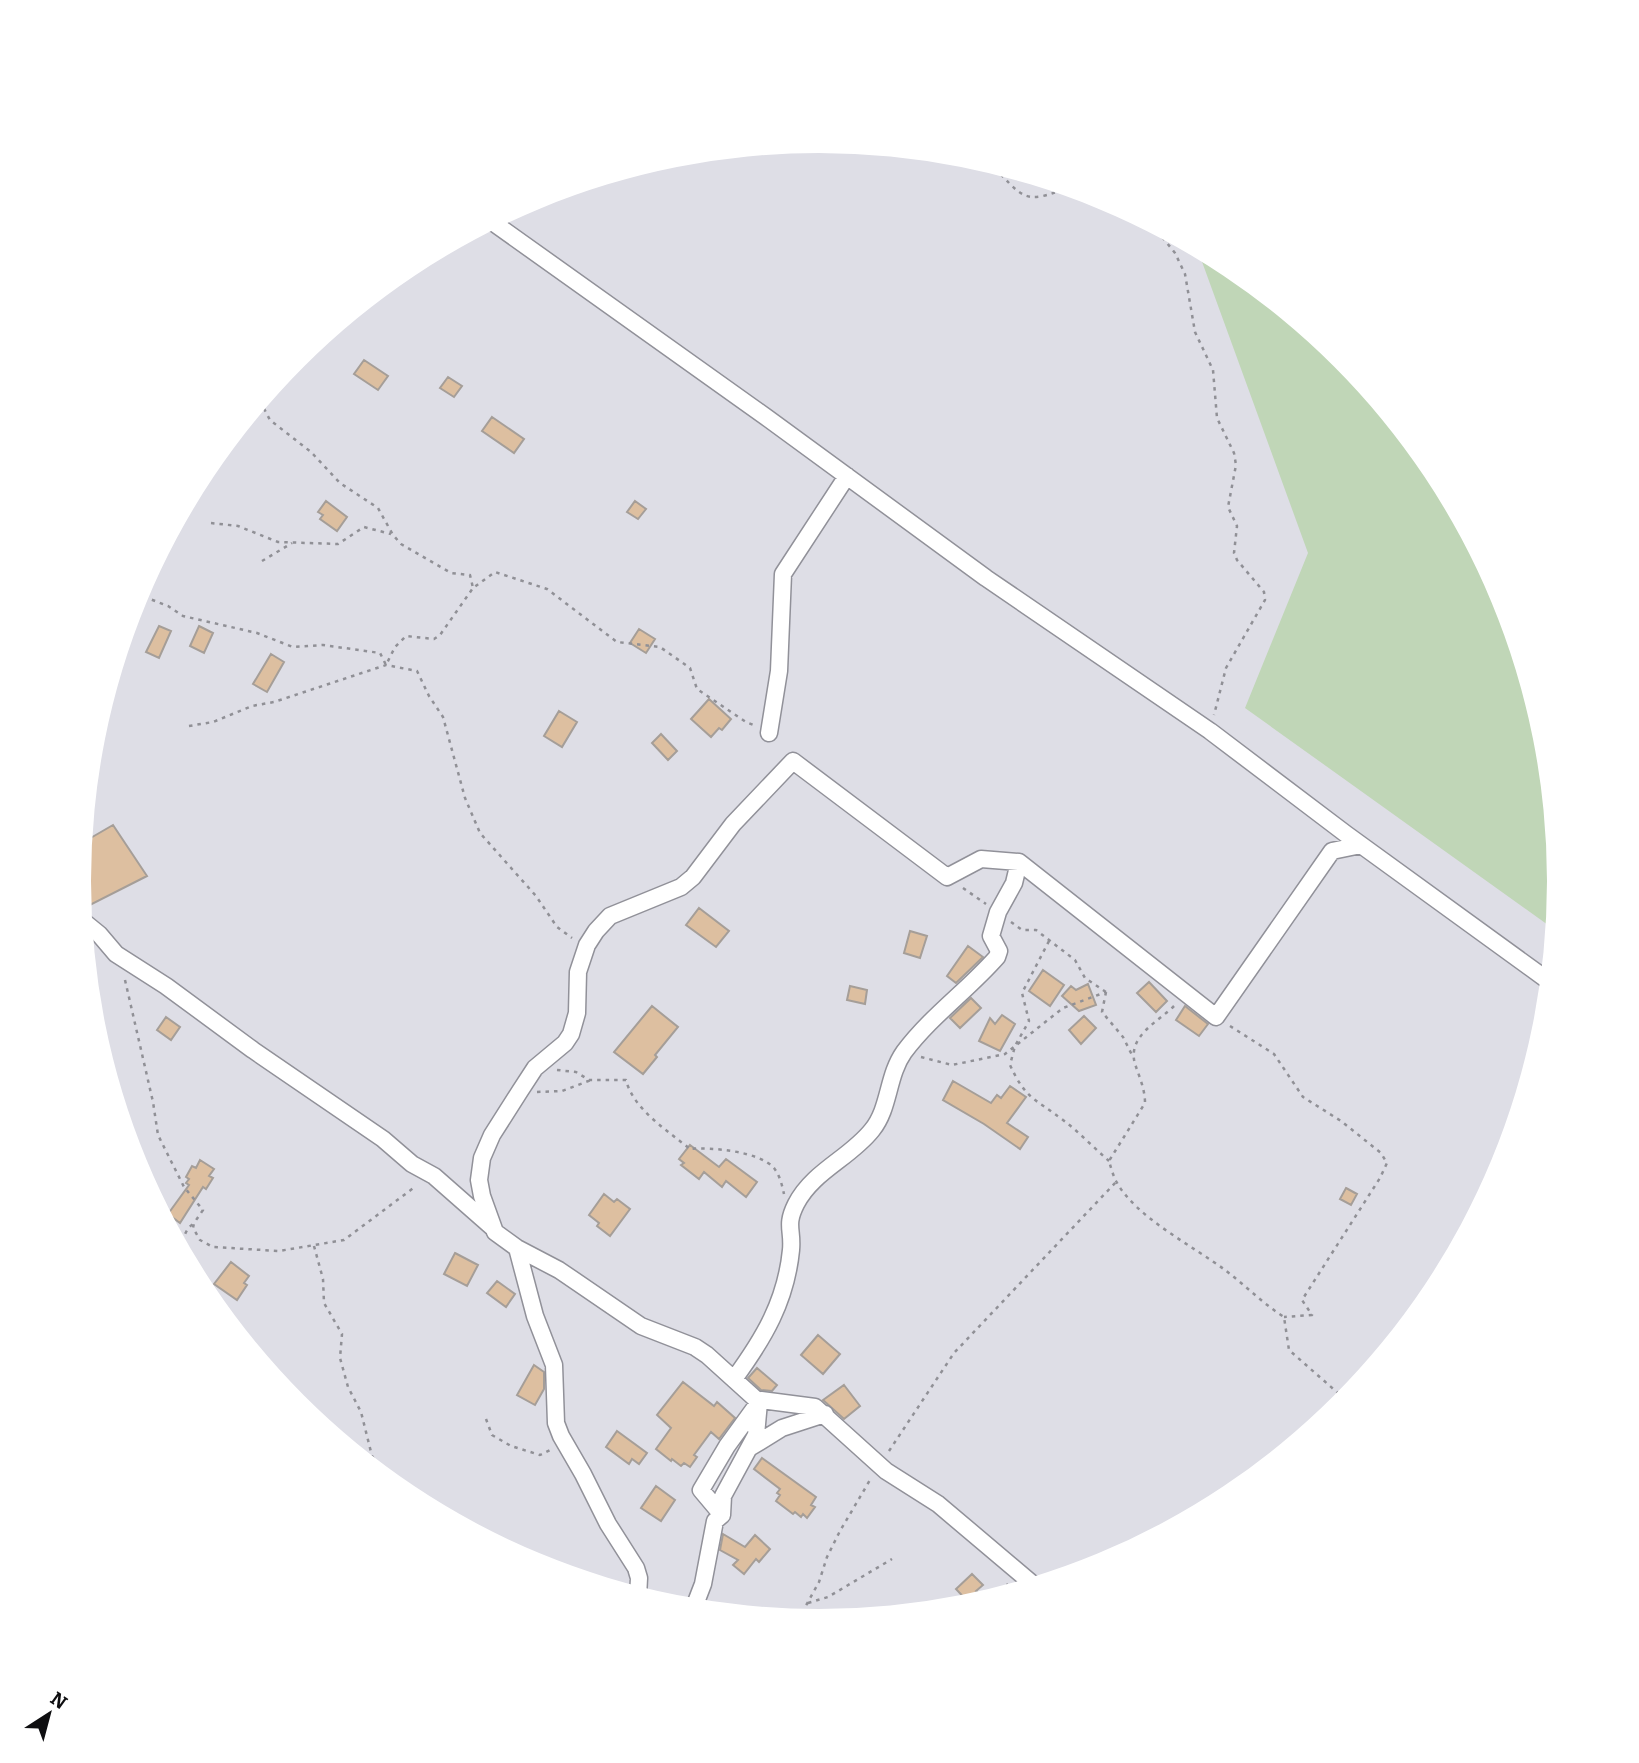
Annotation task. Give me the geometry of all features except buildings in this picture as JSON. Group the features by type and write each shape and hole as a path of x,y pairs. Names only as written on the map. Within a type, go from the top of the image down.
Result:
{"street":[{"path":"499,227 986,578 1210,731 1542,976"},
{"path":"769,733 779,671 783,574 847,476"},
{"path":"493,1228 479,1180 482,1158 492,1135 520,1091 542,1061 565,1043 576,1022 578,972 587,945 610,916 681,887 693,877 733,824 793,761 947,877 981,859 1019,862 1216,1017 1332,851 1361,845"},
{"path":"734,1379 752,1355 782,1299 791,1248 788,1224 797,1202 827,1168 848,1154 874,1127 883,1111 889,1083 903,1053 938,1013 997,957 999,951 991,936 998,912 1011,892 1019,862"},
{"path":"93,929 116,954 166,986 253,1050 383,1139 412,1164 434,1176 495,1232 517,1248 559,1270 641,1325 701,1351 759,1402 758,1425 751,1447 723,1496 722,1516"},
{"path":"517,1248 538,1326 554,1365 556,1423 608,1524 636,1568 639,1587"},
{"path":"722,1516 701,1490 727,1446 759,1402 807,1404 825,1414 879,1465 938,1504 1027,1579"},
{"path":"751,1447 789,1425 825,1414"},
{"path":"697,1599 703,1584 715,1521 722,1516"}],"path":[{"path":"1003,177 1016,190 1031,199 1044,198 1056,193"},
{"path":"1165,241 1175,253 1185,274 1191,319 1213,370 1217,418 1234,453 1236,465 1228,507 1237,526 1234,553 1264,592 1265,600 1226,668 1210,731"},
{"path":"265,410 270,420 311,452 340,483 378,508 393,535 406,547 451,573 470,575 473,588"},
{"path":"211,523 238,526 278,542 293,543 338,544 364,527 393,535"},
{"path":"262,561 293,543"},
{"path":"386,665 395,647 406,636 434,639 440,635 473,588 495,572 547,589 617,642 660,647 690,668 697,689 746,722 769,733"},
{"path":"148,598 183,616 257,633 293,647 323,645 380,653 386,665"},
{"path":"189,726 213,722 252,706 274,702 386,665 417,671 443,717 466,798 480,834 536,897 556,927 587,945"},
{"path":"947,877 1022,930 1036,930 1075,960 1085,978 1107,992"},
{"path":"1049,941 1022,993 1029,1021 1010,1065 1017,1080 1032,1100 1062,1119 1109,1161 1116,1182 1137,1206 1224,1269 1284,1317 1289,1350 1338,1393"},
{"path":"116,954 146,1069 158,1135 184,1187 203,1210 187,1229 184,1237"},
{"path":"903,1053 952,1065 1005,1054 1063,1008 1107,992"},
{"path":"1107,992 1102,1012 1133,1056 1145,1103 1109,1161"},
{"path":"1133,1056 1147,1028 1168,1013 1187,994"},
{"path":"1216,1017 1274,1054 1303,1097 1381,1153 1387,1163 1359,1212 1301,1300 1312,1315 1284,1317"},
{"path":"542,1061 559,1071 574,1071 592,1080"},
{"path":"520,1091 552,1093 592,1080 626,1080 629,1092 650,1115 690,1149 709,1147 765,1161 774,1168 782,1183 784,1196"},
{"path":"194,1223 194,1232 200,1240 213,1247 279,1251 314,1246 344,1240 407,1191 434,1176"},
{"path":"804,1609 839,1531 879,1465 954,1353 1116,1182"},
{"path":"314,1246 323,1279 324,1303 340,1327 342,1338 338,1351 348,1387 361,1412 372,1456"},
{"path":"486,1419 492,1435 511,1446 540,1455 563,1439"},
{"path":"808,1603 828,1597 892,1559"}],"green space":[{"path":"1202,262 1263,304 1300,334 1335,366 1367,401 1425,477 1473,559 1509,647 1534,739 1546,834 1546,924 1245,708 1308,553"}]}
